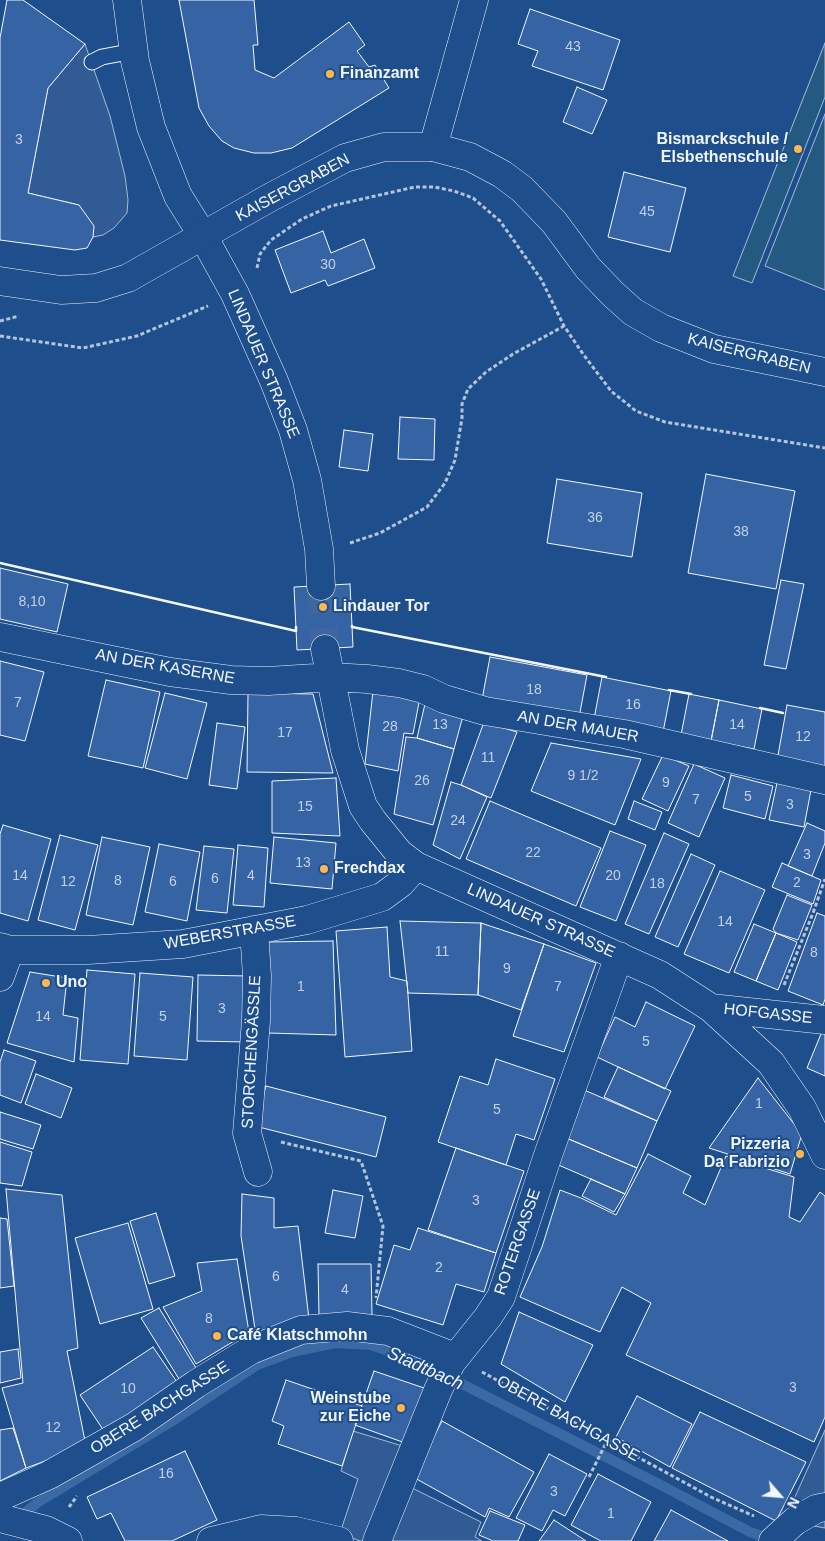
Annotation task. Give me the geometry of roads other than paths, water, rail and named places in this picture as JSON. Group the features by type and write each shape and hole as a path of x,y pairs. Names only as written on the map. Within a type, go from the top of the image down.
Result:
{"street":[{"name":"LINDAUER STRASSE","path":"127,0 134,51 151,127 178,196 235,294 274,381 292,430 308,488 319,549 321,586"},
{"path":"433,147 474,0"},
{"name":"KAISERGRABEN","path":"0,281 61,290 96,288 128,278 271,197 345,158 384,147 433,147 470,157 502,174 522,189 554,222 588,268 633,312 682,338 714,349 825,372"},
{"name":"AN DER KASERNE","path":"0,637 170,672 231,680 268,682 331,676"},
{"name":"LINDAUER STRASSE","path":"324,649 345,750 363,806 400,853 416,866 660,975 711,1008 771,1063 802,1108 825,1155"},
{"name":"AN DER MAUER","path":"331,676 399,683 423,689 444,699 485,711 624,734 825,780"},
{"name":"WEBERSTRASSE","path":"5,948 88,950 183,944 307,920 382,897 402,883 416,866"},
{"name":"STORCHENGÄSSLE","path":"254,930 257,976 256,1021 247,1133 258,1172"},
{"path":"0,977 5,948"},
{"name":"ROTERGASSE","path":"378,1541 438,1390 453,1360 501,1297 548,1154 619,956"},
{"name":"HOFGASSE","path":"711,1008 825,1020"},
{"name":"OBERE BACHGASSE","path":"0,1497 49,1475 134,1427 196,1384 250,1350 301,1330 347,1326 388,1331 453,1360"},
{"path":"779,1535 816,1509 825,1507"},
{"path":"0,1518 54,1533 68,1541"},
{"path":"211,1541 261,1530 296,1531 339,1541"}],"lane":[{"path":"92,62 102,57 134,51"}],"waterway":[{"name":"Stadtbach","path":"17,1519 37,1503 174,1420 257,1365 292,1352 335,1343 370,1345 413,1359 750,1532 774,1540"}],"tunnel":[{"path":"321,586 325,649"}],"place":[{"name":"Finanzamt","path":"330,74"},
{"name":"Bismarckschule / Elsbethenschule","path":"798,149"},
{"name":"Lindauer Tor","path":"323,607"},
{"name":"Frechdax","path":"324,869"},
{"name":"Uno","path":"46,983"},
{"name":"Pizzeria Da Fabrizio","path":"800,1154"},
{"name":"Café Klatschmohn","path":"217,1336"},
{"name":"Weinstube zur Eiche","path":"401,1408"}]}
